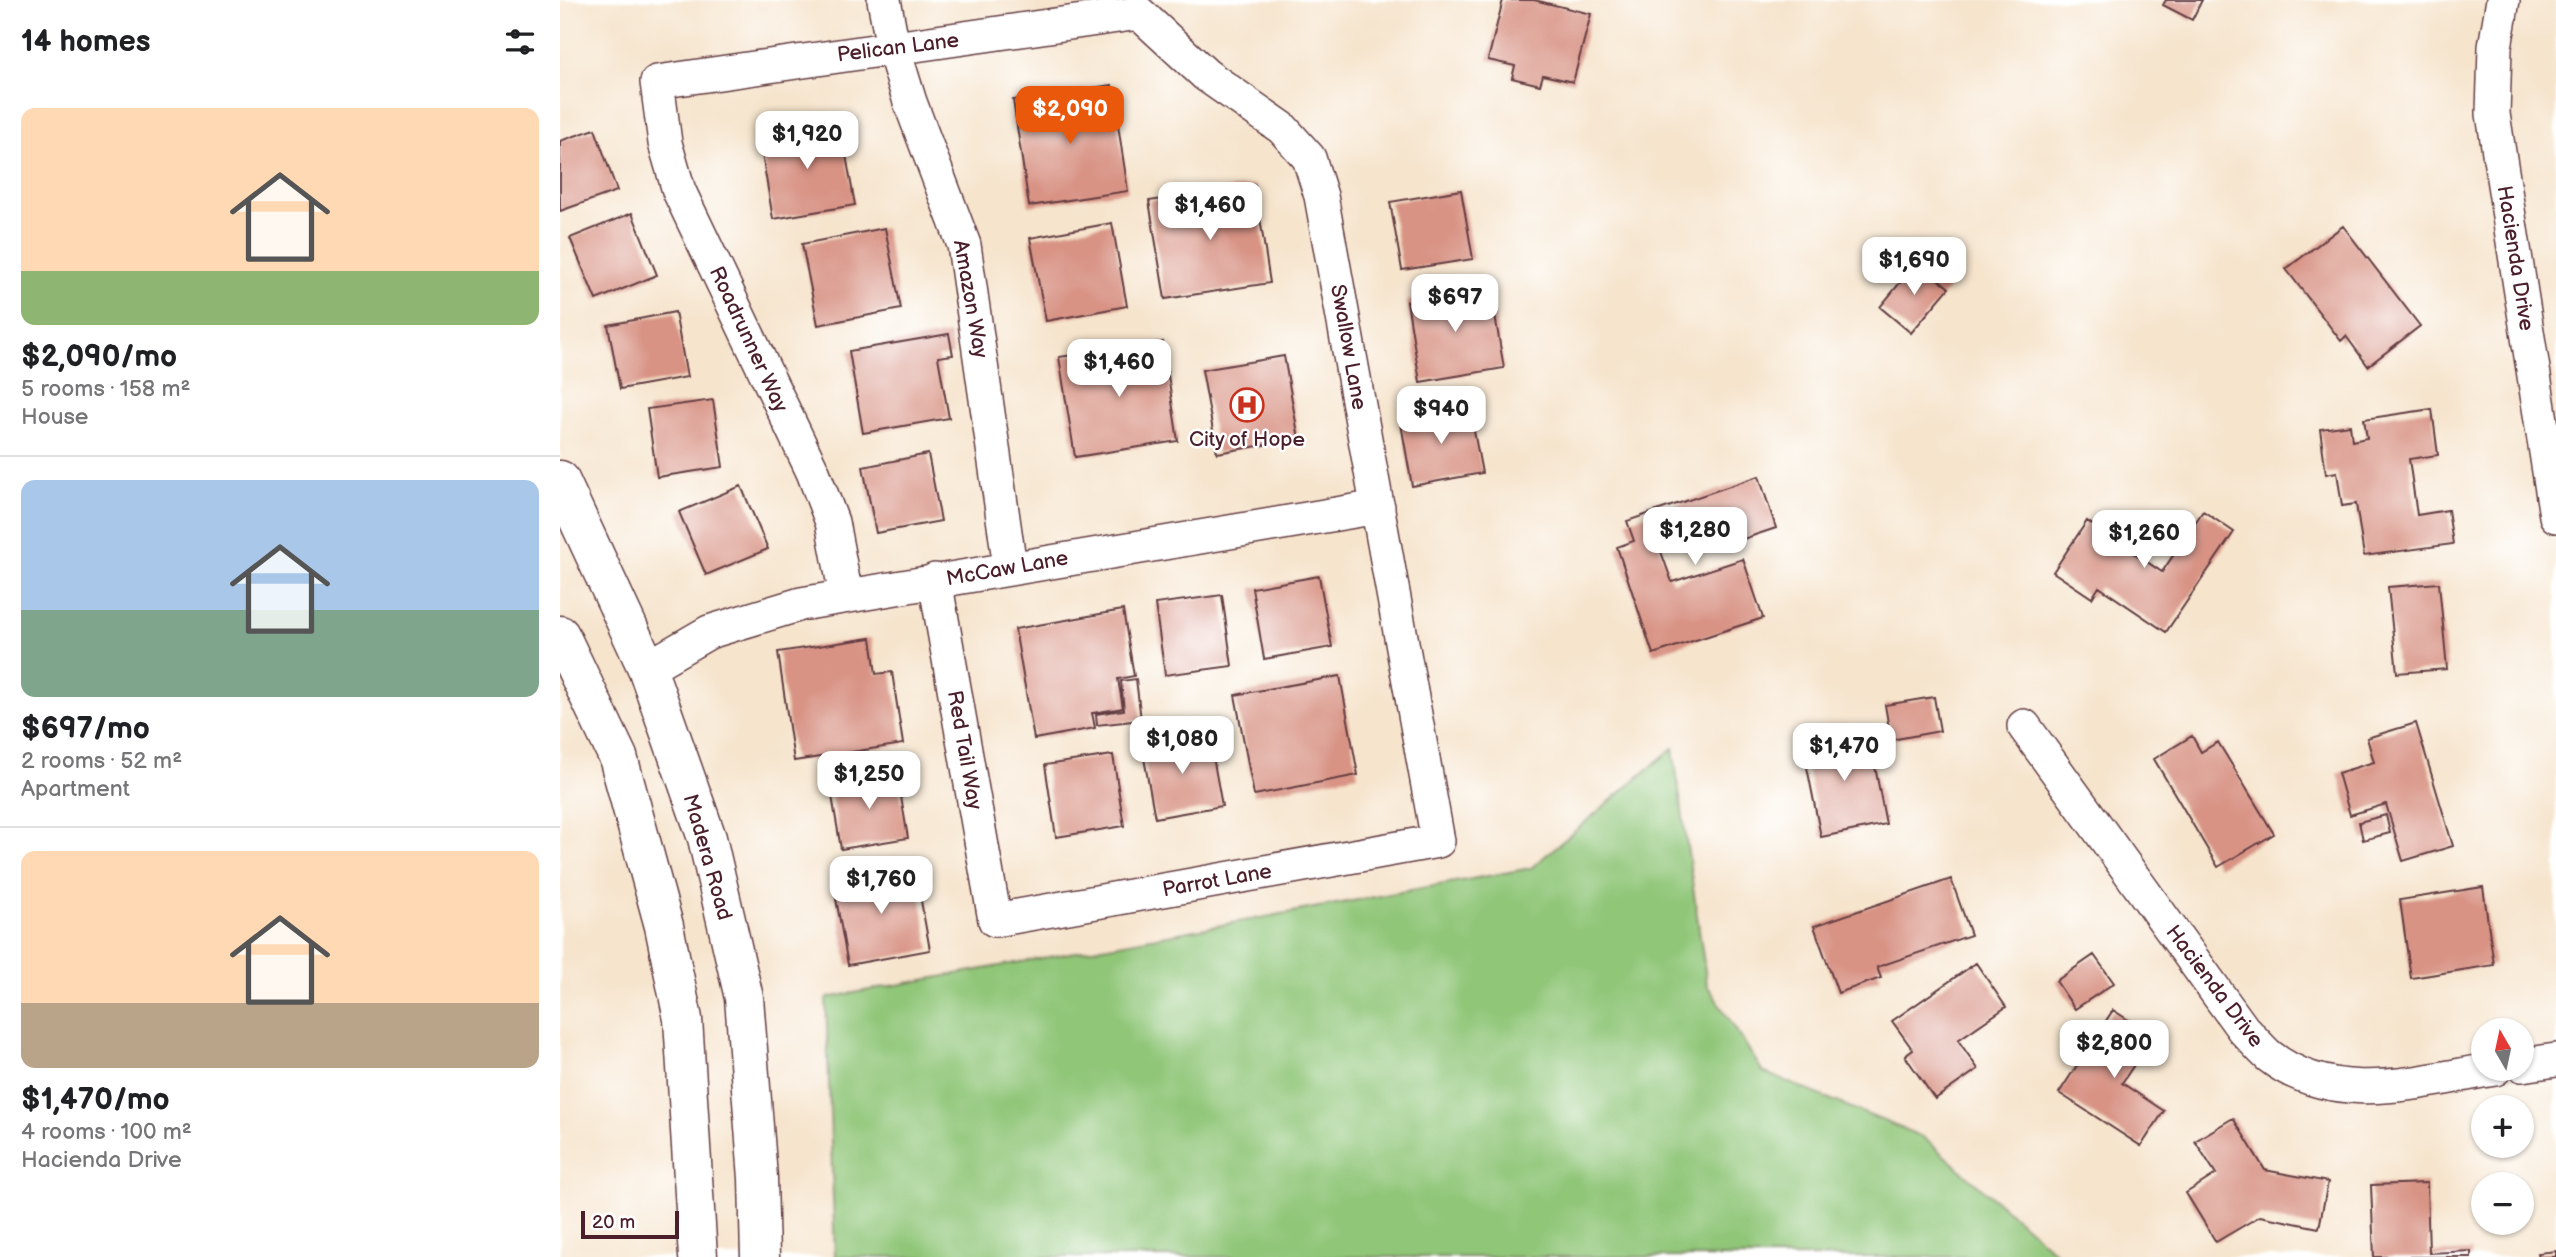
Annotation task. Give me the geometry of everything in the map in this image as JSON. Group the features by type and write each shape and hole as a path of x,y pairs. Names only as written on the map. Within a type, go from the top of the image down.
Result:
{"main road":[{"name":"Madera Road","path":"560,480 647,667 707,838 744,998 758,1178 760,1257"},
{"path":"560,635 618,757 664,926 683,1019 698,1257"}],"street":[{"name":"Amazon Way","path":"884,0 893,47 964,245 1010,567"},
{"name":"Hacienda Drive","path":"2503,0 2495,47 2493,114 2556,516"},
{"name":"Pelican Lane","path":"657,82 1139,13"},
{"name":"Swallow Lane","path":"1139,13 1206,75 1282,128 1309,158 1321,196 1438,841"},
{"name":"Roadrunner Way","path":"657,82 665,143 679,191 813,472 832,522 846,596"},
{"name":"McCaw Lane","path":"647,667 709,632 801,604 1378,507"},
{"name":"Red Tail Way","path":"935,580 995,920"},
{"name":"Hacienda Drive","path":"2024,726 2243,1028 2269,1055 2297,1073 2331,1085 2374,1088 2471,1073"},
{"name":"Parrot Lane","path":"995,920 1438,841"},
{"path":"2534,1063 2556,1060"}],"green space":[{"path":"1673,748 1707,985 1763,1072 1923,1137 2061,1257 835,1257 826,998 1531,868"}],"building":[{"path":"1503,0 1534,0 1591,14 1573,82 1543,75 1540,85 1512,78 1515,66 1488,60"},
{"path":"2166,0 2202,0 2192,20 2163,5"},
{"path":"1112,85 1128,191 1029,206 1013,100"},
{"path":"840,122 855,205 773,219 759,136"},
{"path":"595,129 617,191 560,211 560,141"},
{"path":"1255,185 1270,283 1165,299 1149,201"},
{"path":"1461,190 1473,259 1402,270 1390,202"},
{"path":"632,213 657,275 596,300 570,238"},
{"path":"1112,223 1127,306 1046,321 1030,238"},
{"path":"2343,226 2420,326 2368,366 2346,336 2341,341 2286,269"},
{"path":"885,228 901,309 818,325 802,244"},
{"path":"1917,262 1949,288 1911,333 1880,307"},
{"path":"1490,286 1504,368 1420,382 1407,301"},
{"path":"675,312 687,377 620,389 608,325"},
{"path":"949,334 953,355 938,357 949,418 863,433 849,351"},
{"path":"1163,342 1178,441 1075,457 1059,357"},
{"path":"1284,356 1299,439 1217,453 1202,370"},
{"path":"713,400 723,467 657,477 647,409"},
{"path":"1469,405 1482,473 1412,486 1400,418"},
{"path":"2432,409 2438,455 2409,459 2417,515 2448,510 2453,544 2364,556 2356,504 2342,506 2337,472 2326,474 2320,429 2350,425 2352,441 2367,438 2364,419"},
{"path":"928,454 941,521 876,533 863,467"},
{"path":"1759,476 1776,528 1728,544 1721,526 1659,546 1672,582 1743,559 1763,618 1653,654 1617,547 1634,541 1627,521"},
{"path":"741,486 768,549 706,575 679,512"},
{"path":"2203,511 2234,532 2166,632 2099,587 2092,598 2053,572 2087,521 2162,572"},
{"path":"1319,576 1332,647 1264,659 1252,588"},
{"path":"2439,583 2447,669 2397,673 2388,587"},
{"path":"1222,595 1232,666 1165,675 1155,604"},
{"path":"1123,610 1134,676 1118,679 1123,708 1092,713 1095,728 1034,739 1015,629"},
{"path":"871,638 876,674 892,672 903,744 794,761 778,652"},
{"path":"1340,676 1358,775 1254,795 1235,695"},
{"path":"1136,679 1141,720 1097,725 1096,714 1124,710 1121,681"},
{"path":"1934,697 1940,731 1891,740 1885,705"},
{"path":"2416,723 2453,846 2403,861 2386,804 2350,815 2338,773 2374,762 2367,738"},
{"path":"1868,730 1886,824 1821,837 1802,742"},
{"path":"1209,735 1222,806 1155,818 1142,747"},
{"path":"2192,736 2201,752 2218,742 2274,834 2218,867 2154,759"},
{"path":"1113,755 1124,826 1056,837 1045,765"},
{"path":"897,773 908,838 841,849 830,784"},
{"path":"2386,815 2390,833 2363,840 2359,822"},
{"path":"915,868 930,950 848,965 833,882"},
{"path":"1951,879 1971,935 1877,967 1881,978 1838,993 1814,926"},
{"path":"2483,887 2494,965 2411,978 2400,900"},
{"path":"2094,955 2114,983 2075,1009 2056,981"},
{"path":"1976,963 2006,1007 1958,1040 1978,1069 1935,1099 1905,1056 1913,1050 1892,1021"},
{"path":"2113,1010 2153,1036 2122,1083 2164,1111 2141,1146 2059,1093"},
{"path":"2233,1118 2265,1170 2328,1182 2319,1228 2260,1216 2216,1242 2186,1193 2216,1174 2195,1141"},
{"path":"2427,1183 2429,1253 2471,1251 2471,1257 2374,1257 2371,1185"},
{"path":"2556,1251 2556,1257 2539,1257 2538,1253"}],"place":[{"name":"City of Hope","path":"1247,405"}]}
